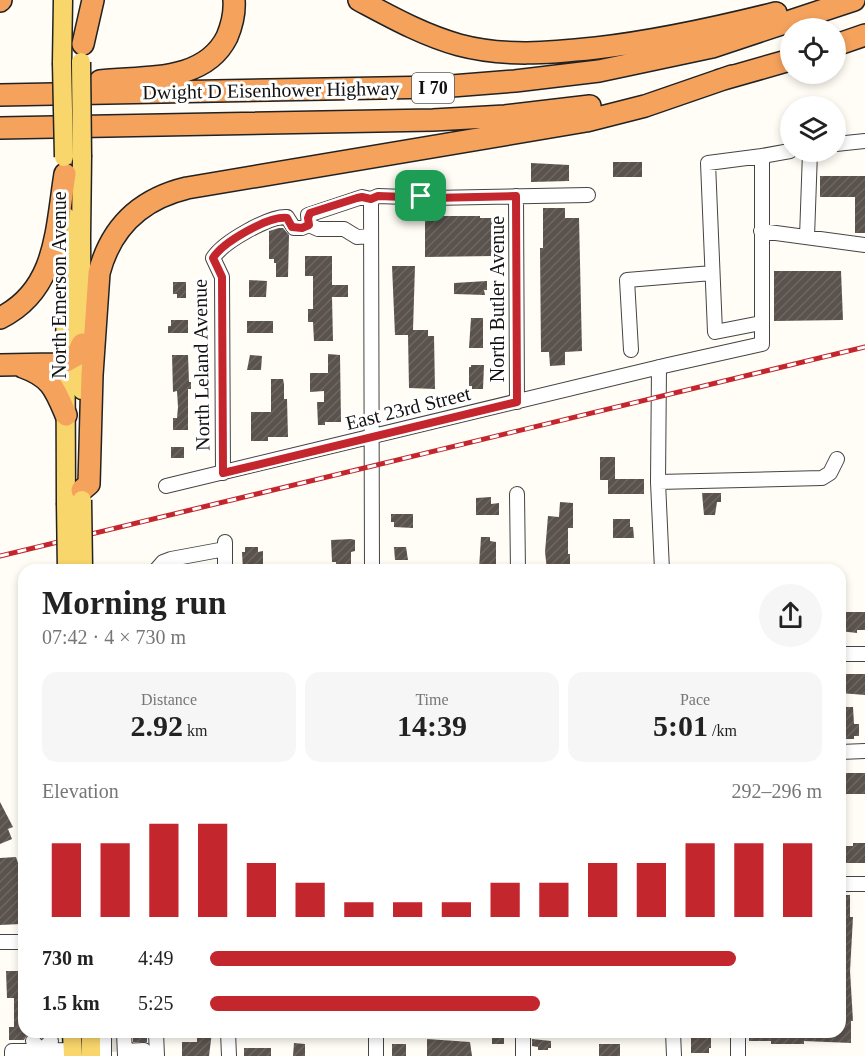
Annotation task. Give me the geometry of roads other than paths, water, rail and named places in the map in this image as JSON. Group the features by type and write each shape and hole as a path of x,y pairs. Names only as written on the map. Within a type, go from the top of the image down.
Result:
{"highway":[{"path":"82,53 93,0"},
{"path":"0,90 188,71 207,61 222,46 232,23 234,0"},
{"path":"359,0 412,28 451,43 490,51 524,53 569,51 639,42 712,28 827,0"},
{"name":"Dwight D Eisenhower Highway","path":"0,95 439,87 515,81 599,70 712,47 854,0"},
{"path":"846,42 865,35"},
{"name":"Dwight D Eisenhower Highway","path":"0,128 434,120 506,116 662,94 780,63"},
{"path":"77,498 89,484 92,375 99,273 104,257 116,234 132,216 151,201 164,194 187,188 586,121 645,106 732,76"},
{"path":"0,139 124,126"},
{"path":"0,318 17,308 29,297 46,272 70,163"},
{"path":"9,365 55,364 66,361 76,355 82,344"},
{"path":"9,365 37,372 46,378 57,392 66,415"}],"main road":[{"name":"North Emerson Avenue","path":"63,0 62,63 82,344 77,498 78,564"},
{"name":"North Emerson Avenue","path":"77,498 66,415 66,361 70,163 82,53 82,0"},
{"path":"72,1038 73,1053"}],"street":[{"path":"846,143 865,141"},
{"path":"762,156 761,323 716,332 708,163 780,153"},
{"path":"807,237 810,162"},
{"path":"371,236 357,237 344,229 318,230 309,225 308,218 310,213 362,197 371,199 378,196 427,198 588,195"},
{"name":"North Butler Avenue","path":"516,196 517,402"},
{"path":"371,199 372,564"},
{"name":"North Leland Avenue","path":"223,473 222,277 213,258 224,245 276,218 287,218 294,228 309,225"},
{"path":"761,231 865,245"},
{"path":"631,350 627,280 712,273"},
{"name":"East 23rd Street","path":"166,486 762,344 761,323"},
{"path":"659,367 658,482 662,564"},
{"path":"658,482 822,478 830,473 837,459"},
{"path":"518,494 518,564"},
{"path":"161,564 164,561 225,545 225,564"},
{"path":"846,654 865,654"},
{"path":"846,752 865,751"},
{"path":"846,884 865,884"},
{"path":"0,942 18,942"},
{"path":"111,1045 144,1050 151,1055 155,1038"},
{"path":"228,1038 229,1056"},
{"path":"376,1038 376,1056"},
{"path":"523,1038 523,1056"},
{"path":"673,1038 674,1056"},
{"path":"738,1038 738,1056"},
{"path":"12,1056 12,1051 42,1046 73,1053"}],"tunnel":[{"path":"111,1045 120,1044"}],"railway":[{"path":"0,556 865,347"}]}
